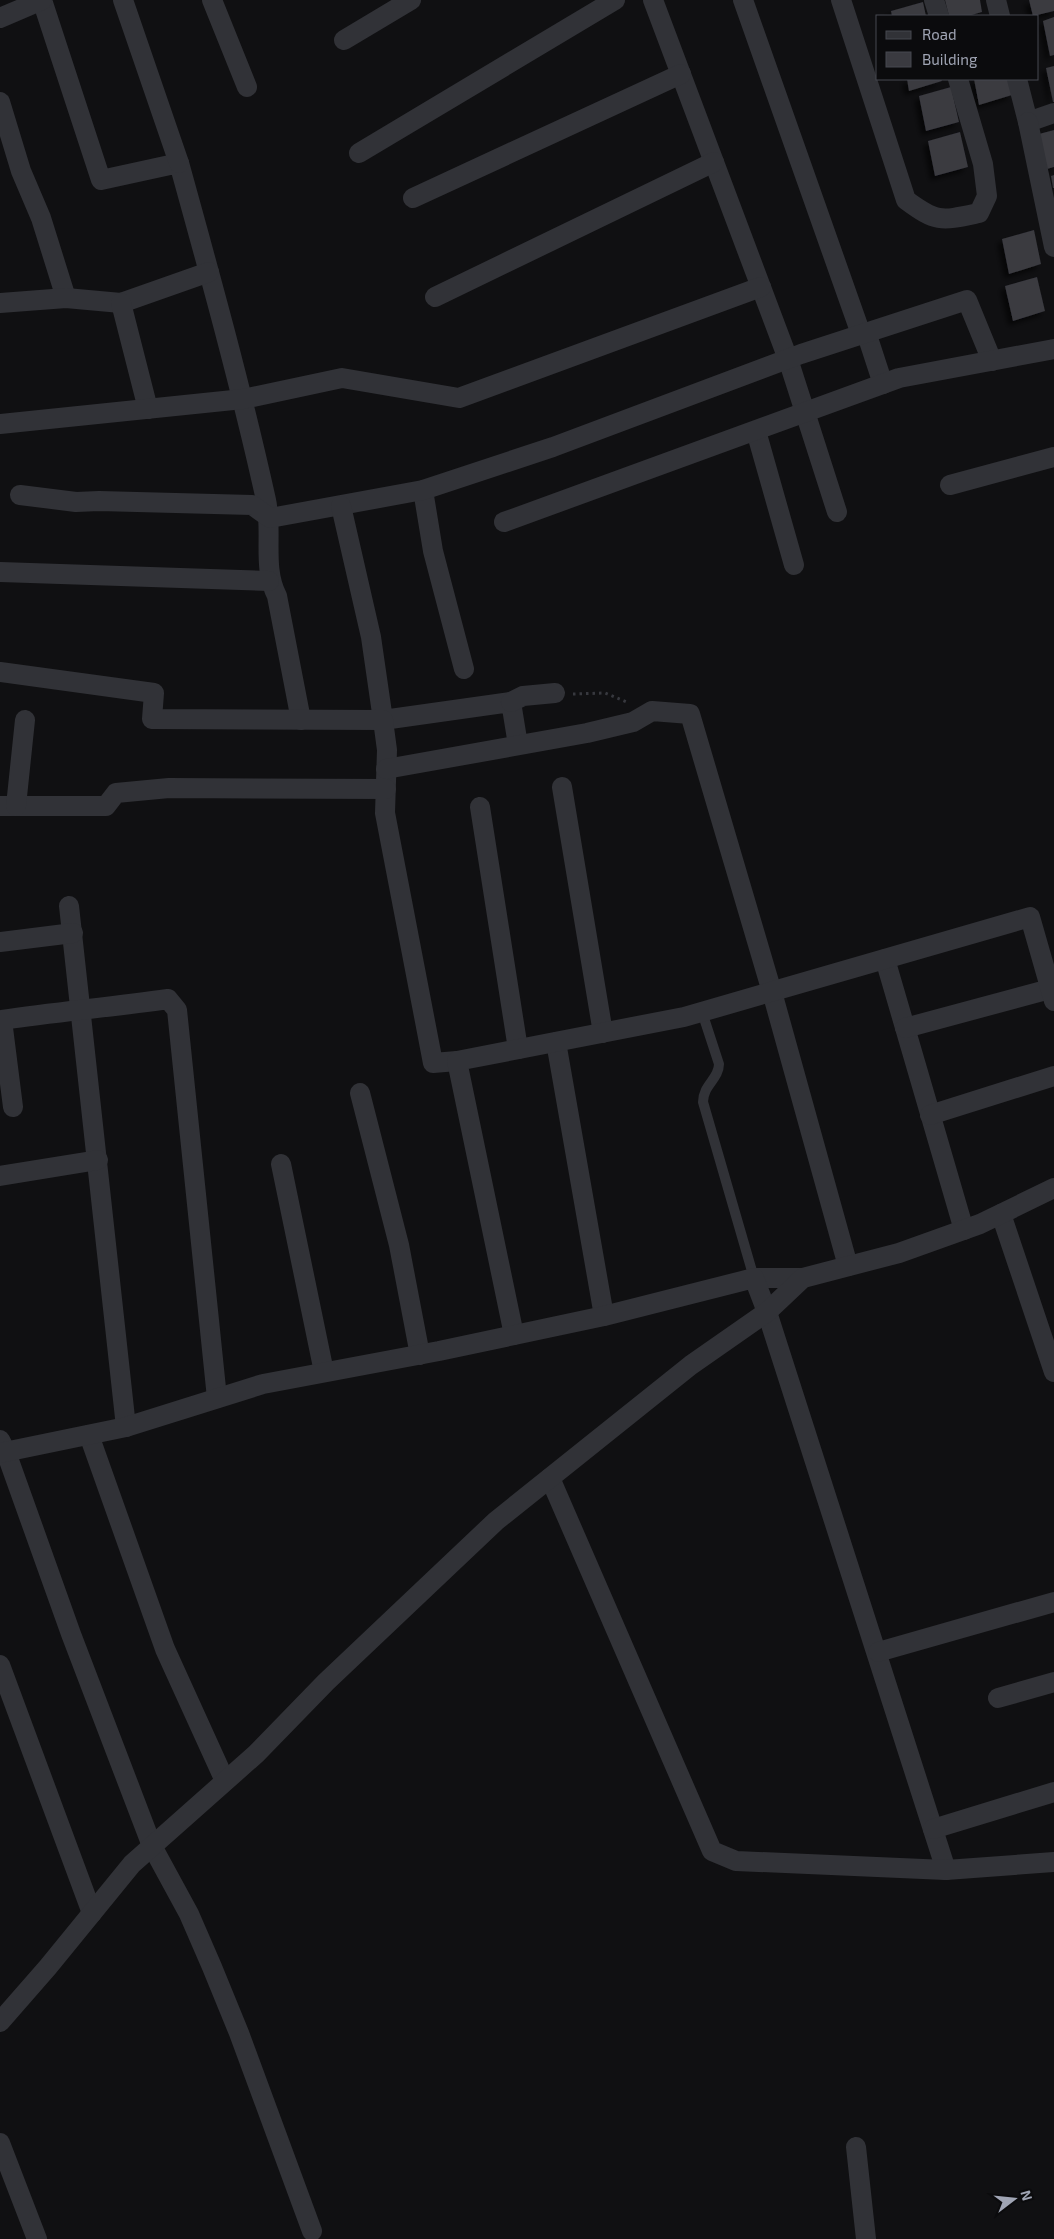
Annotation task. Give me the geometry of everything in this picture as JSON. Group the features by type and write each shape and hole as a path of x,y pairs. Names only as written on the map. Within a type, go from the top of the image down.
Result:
{"street":[{"path":"0,18 42,0 101,180 179,163"},
{"path":"124,0 179,163 243,399 270,518 269,581 277,596 301,720"},
{"path":"212,0 247,87"},
{"path":"344,40 411,0"},
{"path":"359,153 615,0"},
{"path":"653,0 788,359 807,413 837,512"},
{"path":"743,0 882,384"},
{"path":"841,0 906,200 930,218 952,219 978,213 987,196 983,164 958,80"},
{"path":"934,0 939,15"},
{"path":"996,0 1000,15"},
{"path":"413,198 681,74"},
{"path":"1017,80 1054,247"},
{"path":"0,102 21,170 41,218 66,298"},
{"path":"1028,122 1054,113"},
{"path":"435,298 714,162"},
{"path":"0,303 66,298 121,303 209,272"},
{"path":"0,424 243,399 342,378 459,398 762,287"},
{"path":"20,495 76,502 252,505 270,518 423,490 553,447 788,359 967,300 992,360"},
{"path":"121,303 148,409"},
{"path":"504,522 899,378 1054,349"},
{"path":"756,431 794,565"},
{"path":"950,485 1054,457"},
{"path":"423,490 433,551 464,669"},
{"path":"341,506 371,637 383,720 386,769 385,813 432,1063 457,1061 702,1012 1030,917 1053,993 905,1028"},
{"path":"0,572 269,581"},
{"path":"0,672 154,693 152,719 383,720 511,702 523,696 554,693"},
{"path":"511,702 518,745"},
{"path":"386,769 587,733 633,722 652,711 690,714 772,992 848,1266"},
{"path":"24,720 8,806 106,806 116,793 169,788 386,789"},
{"path":"562,787 603,1033"},
{"path":"480,807 518,1049"},
{"path":"69,906 82,1008 126,1427"},
{"path":"0,942 73,933"},
{"path":"884,960 964,1230"},
{"path":"13,1107 1,1020 82,1008 100,1008 168,1000 177,1010 217,1398"},
{"path":"556,1042 604,1316"},
{"path":"457,1061 514,1335"},
{"path":"930,1115 1054,1076"},
{"path":"360,1093 399,1245 420,1355"},
{"path":"0,1176 98,1160"},
{"path":"281,1164 324,1372"},
{"path":"312,2231 239,2033 212,1967 189,1914 152,1846 2,1448 89,1435 126,1427 263,1384 420,1355 604,1316 754,1278 803,1278 899,1253 964,1230 1054,1188"},
{"path":"1001,1214 1046,1325 1054,1372"},
{"path":"754,1278 767,1312 878,1652 946,1870"},
{"path":"0,2022 132,1864 225,1781 496,1521 691,1365 767,1312 803,1278"},
{"path":"89,1435 165,1649 225,1781"},
{"path":"550,1478 712,1851 736,1861 946,1870 1054,1862"},
{"path":"878,1652 1054,1602"},
{"path":"0,1665 92,1913"},
{"path":"998,1698 1054,1682"},
{"path":"934,1829 1054,1792"},
{"path":"0,2143 37,2239"},
{"path":"856,2147 866,2239"}],"lane":[{"path":"702,1012 719,1064 719,1071 706,1087 703,1102 754,1278"}],"path":[{"path":"554,693 605,694 652,711"}],"building":[{"path":"945,0 980,0 982,12 972,15 949,15"},
{"path":"1029,0 1054,0 1054,11 1033,15"},
{"path":"923,2 926,15 892,15 891,11"},
{"path":"1054,17 1054,55 1050,56 1043,21"},
{"path":"1054,66 1054,102 1053,102 1046,68"},
{"path":"907,80 942,81 909,91"},
{"path":"974,80 1008,80 1012,95 979,105"},
{"path":"951,87 959,122 926,131 919,96"},
{"path":"1054,130 1054,167 1047,169 1039,134"},
{"path":"960,132 968,167 935,176 928,141"},
{"path":"1054,175 1054,188 1053,188 1051,176"},
{"path":"1034,230 1041,264 1009,274 1002,239"},
{"path":"1037,277 1045,311 1013,321 1005,286"}]}
